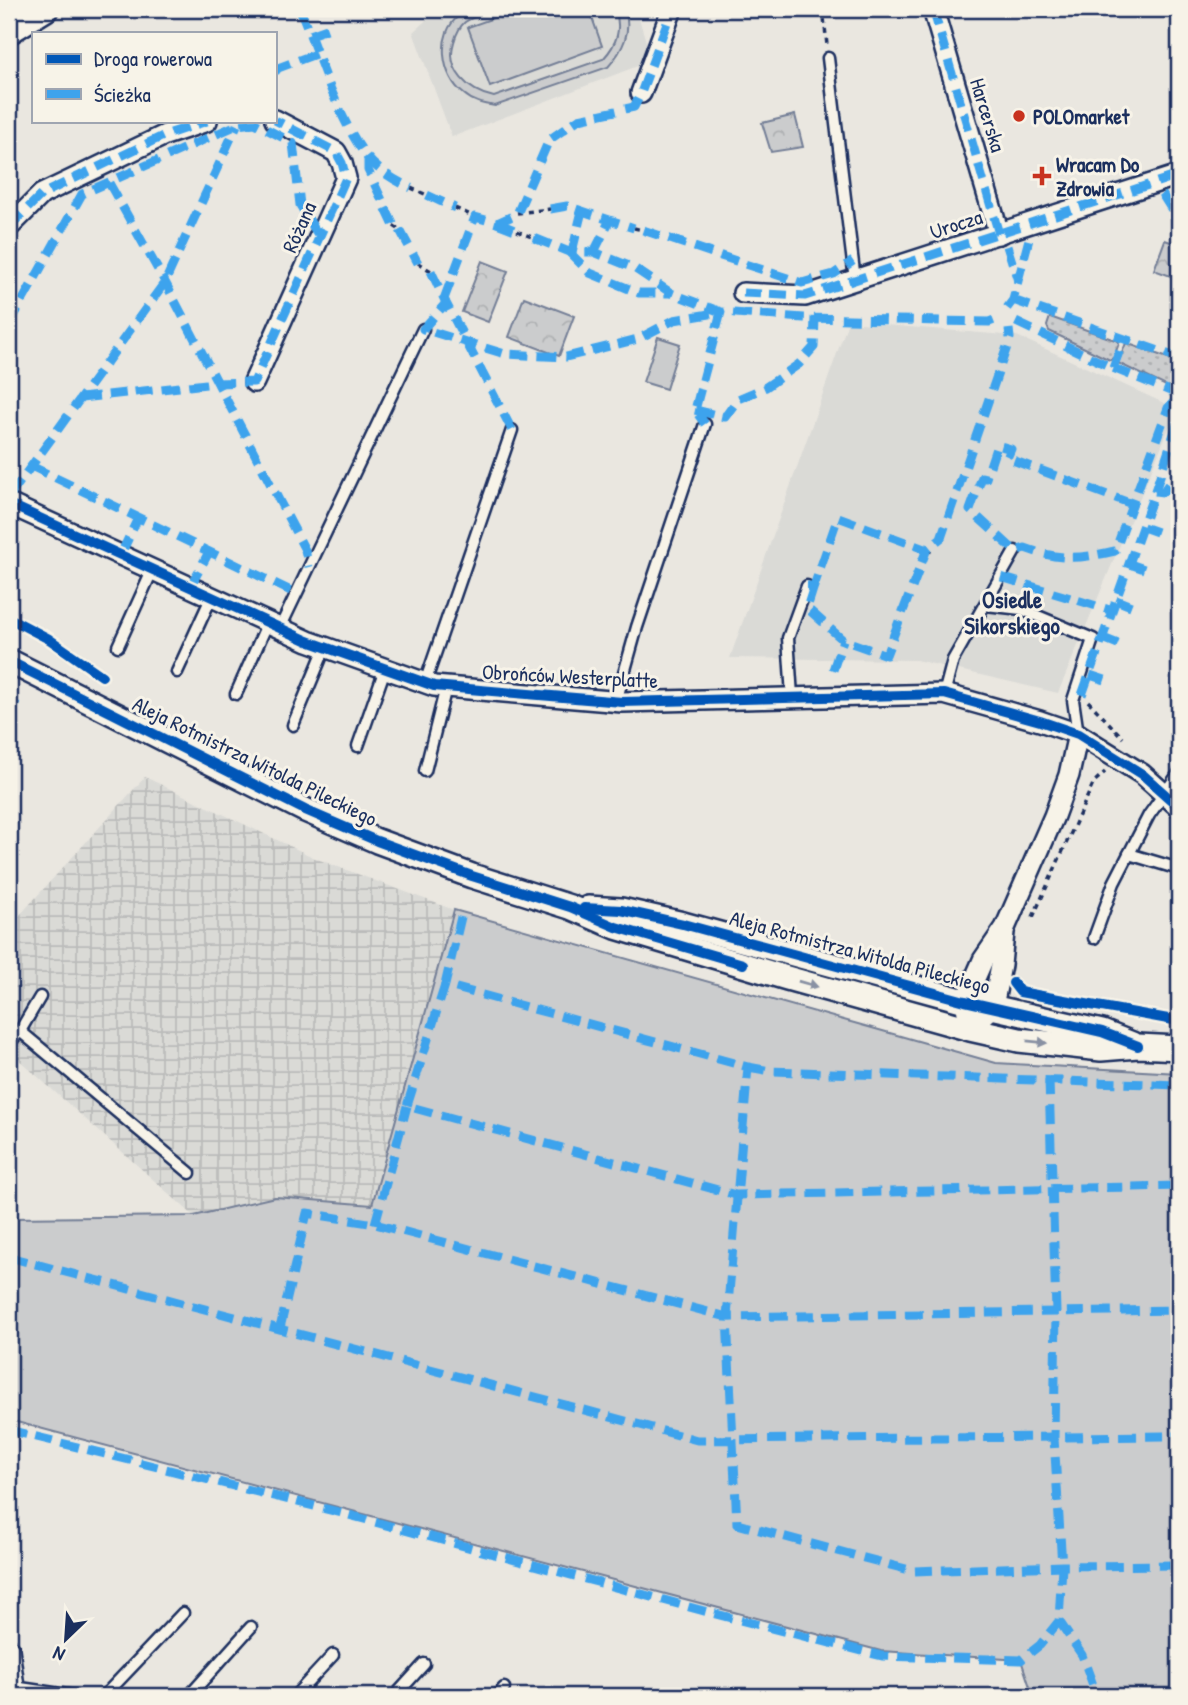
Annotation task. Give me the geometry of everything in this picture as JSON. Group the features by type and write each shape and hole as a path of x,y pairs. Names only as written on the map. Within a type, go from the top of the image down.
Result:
{"street":[{"path":"9,32 46,9"},
{"path":"641,93 672,9"},
{"name":"Harcerska","path":"933,9 999,234"},
{"name":"Różana","path":"254,382 346,178 336,152 276,121"},
{"path":"9,227 42,194 165,135 204,122"},
{"name":"Urocza","path":"743,293 806,296 1179,175"},
{"name":"Obrońców Westerplatte","path":"9,504 325,648 425,682 446,687 616,702 944,694 1077,734 1124,762 1165,792 1179,807"},
{"name":"Aleja Rotmistrza Witolda Pileckiego","path":"9,661 305,810 377,841 472,876 570,907 616,926 970,1029 1018,1040 1101,1049 1138,1046 1179,1048"},
{"path":"965,1001 983,960 1005,928 1055,816 1069,775 1077,734"},
{"name":"Aleja Rotmistrza Witolda Pileckiego","path":"570,907 621,910 683,924 965,1001 1102,1032 1138,1046"},
{"path":"970,1029 993,1007 1005,928"},
{"name":"Aleja Rotmistrza Witolda Pileckiego","path":"965,1001 970,1029"},
{"path":"9,1649 13,1692"}],"lane":[{"path":"828,56 855,280"},
{"path":"236,694 274,625 423,328"},
{"path":"616,702 637,627 705,424"},
{"path":"425,682 512,430"},
{"path":"944,694 953,660 1015,551"},
{"path":"118,646 153,569"},
{"path":"793,696 788,638 807,586"},
{"path":"177,672 212,596"},
{"path":"986,605 1021,609 1093,639 1073,700 1077,734"},
{"path":"293,725 325,648"},
{"path":"358,746 385,669"},
{"path":"425,771 446,687"},
{"path":"1094,938 1114,883 1149,815 1179,773"},
{"path":"1129,854 1179,869"},
{"path":"9,1043 20,1031 40,997"},
{"path":"20,1031 190,1173"},
{"path":"104,1696 183,1613"},
{"path":"189,1696 251,1627"},
{"path":"295,1696 333,1655"},
{"path":"395,1696 424,1664"},
{"path":"13,1692 74,1696"}],"path":[{"path":"823,9 828,56"},
{"path":"411,188 427,195"},
{"path":"455,208 475,217"},
{"path":"517,213 550,209"},
{"path":"394,226 400,230"},
{"path":"634,228 643,230"},
{"path":"517,231 534,238"},
{"path":"418,263 431,271"},
{"path":"927,550 936,554"},
{"path":"1082,695 1125,740"},
{"path":"1031,920 1094,782 1107,770"}],"shaded area":[{"path":"432,9 636,9 649,51 648,62 452,137 413,32 433,14"},
{"path":"848,322 1017,336 1177,409 1058,693 916,660 730,658"},
{"path":"145,777 317,859 454,910 372,1205 275,1197 194,1216 9,1051 9,927"}],"green space":[{"path":"476,9 502,9 463,24 454,42 453,62 468,85 494,97 603,59 617,36 615,9 625,9 627,33 622,47 608,67 495,106 478,102 464,94 450,77 446,66 444,43 452,23 460,15"},
{"path":"519,9 589,9 602,46 490,87 468,27"},
{"path":"795,115 803,147 771,152 762,123"},
{"path":"1165,240 1179,245 1179,279 1154,270"},
{"path":"482,261 508,271 488,322 462,312"},
{"path":"524,297 574,316 559,356 509,337"},
{"path":"1050,317 1118,341 1114,357 1110,360 1049,331 1047,326"},
{"path":"658,337 680,344 666,389 643,382"},
{"path":"1126,343 1179,362 1179,383 1168,387 1118,363"},
{"path":"454,910 996,1063 1179,1073 1179,1696 1033,1696 1021,1660 881,1651 9,1420 9,1218 194,1216 275,1197 372,1205"}],"marked path":[{"path":"300,9 336,102 354,137 379,169 411,188"},
{"path":"444,299 475,217 497,223 517,214 549,140 579,119 634,107 672,9"},
{"path":"933,9 999,234"},
{"path":"310,35 335,26"},
{"path":"276,71 318,53"},
{"path":"81,398 216,383 254,382 346,178 336,152 276,121"},
{"path":"9,227 42,194 165,135 204,122"},
{"path":"9,325 82,194 237,125 255,123 293,143 300,205 320,238"},
{"path":"9,493 11,494 165,282 237,125"},
{"path":"368,158 368,170 394,226"},
{"path":"743,293 805,296 1179,175"},
{"path":"109,183 165,282 305,550 309,567"},
{"path":"1162,194 1179,221"},
{"path":"427,195 455,208"},
{"path":"550,209 567,206 634,228"},
{"path":"572,252 582,211"},
{"path":"594,252 610,220"},
{"path":"497,223 517,231"},
{"path":"400,230 418,263"},
{"path":"643,230 802,283 834,274 853,261"},
{"path":"534,238 569,252 594,252 634,268 671,293 721,312 804,318 994,320"},
{"path":"1007,308 1013,300 1029,239"},
{"path":"1007,246 1018,281"},
{"path":"569,252 590,273 639,293 671,293"},
{"path":"431,271 446,303"},
{"path":"1013,300 1179,358"},
{"path":"512,430 446,303 423,329 505,354 566,357 638,339 674,320 721,312 695,410 705,424"},
{"path":"695,410 725,417 738,399 766,387 799,364 814,347 815,317"},
{"path":"1016,322 1113,368 1175,393"},
{"path":"814,586 807,608 843,640 886,655 927,549 941,538 1010,338 1009,329"},
{"path":"1113,368 1124,339"},
{"path":"1132,504 1007,458 1011,449 997,445 986,478 982,477 970,510 1015,551 1025,548 1049,555 1070,557 1115,551 1168,408 1175,401"},
{"path":"1155,491 1179,419"},
{"path":"31,466 297,594"},
{"path":"1082,695 1155,491 1163,492 1179,473"},
{"path":"807,586 814,586 838,517 927,550"},
{"path":"121,554 138,518"},
{"path":"1143,527 1157,532"},
{"path":"190,587 209,552"},
{"path":"1130,564 1144,569"},
{"path":"1001,577 1113,611"},
{"path":"1116,600 1131,606"},
{"path":"1103,638 1118,644"},
{"path":"833,670 843,640"},
{"path":"1090,675 1105,680"},
{"path":"9,717 18,697"},
{"path":"461,917 445,985 748,1067 727,1317 737,1524 913,1571 1179,1565"},
{"path":"445,985 407,1106 736,1195 1179,1186"},
{"path":"748,1067 771,1071 1179,1085"},
{"path":"9,1430 342,1513 882,1656 1021,1660 1040,1645 1059,1621 1062,1566 1054,1438 1056,1312 1049,1080"},
{"path":"375,1224 407,1106"},
{"path":"280,1328 307,1213 375,1224 727,1317 1179,1310"},
{"path":"9,1257 697,1440 1179,1436"},
{"path":"1059,1621 1082,1655 1097,1696"}],"cycle path":[{"path":"9,504 308,641 434,686 622,702 944,694 1078,734 1142,774 1179,807"},
{"path":"9,618 49,639 102,676"},
{"path":"9,661 305,810 377,841 472,876 570,907 616,927 743,964"},
{"path":"584,908 621,910 683,924 965,1001 1102,1032 1138,1046"},
{"path":"1013,983 1020,992 1179,1021"}],"place":[{"name":"POLOmarket","path":"1019,116"},
{"name":"Wracam Do Zdrowia","path":"1042,176"}],"district":[{"name":"Osiedle Sikorskiego","path":"1012,612"}]}
